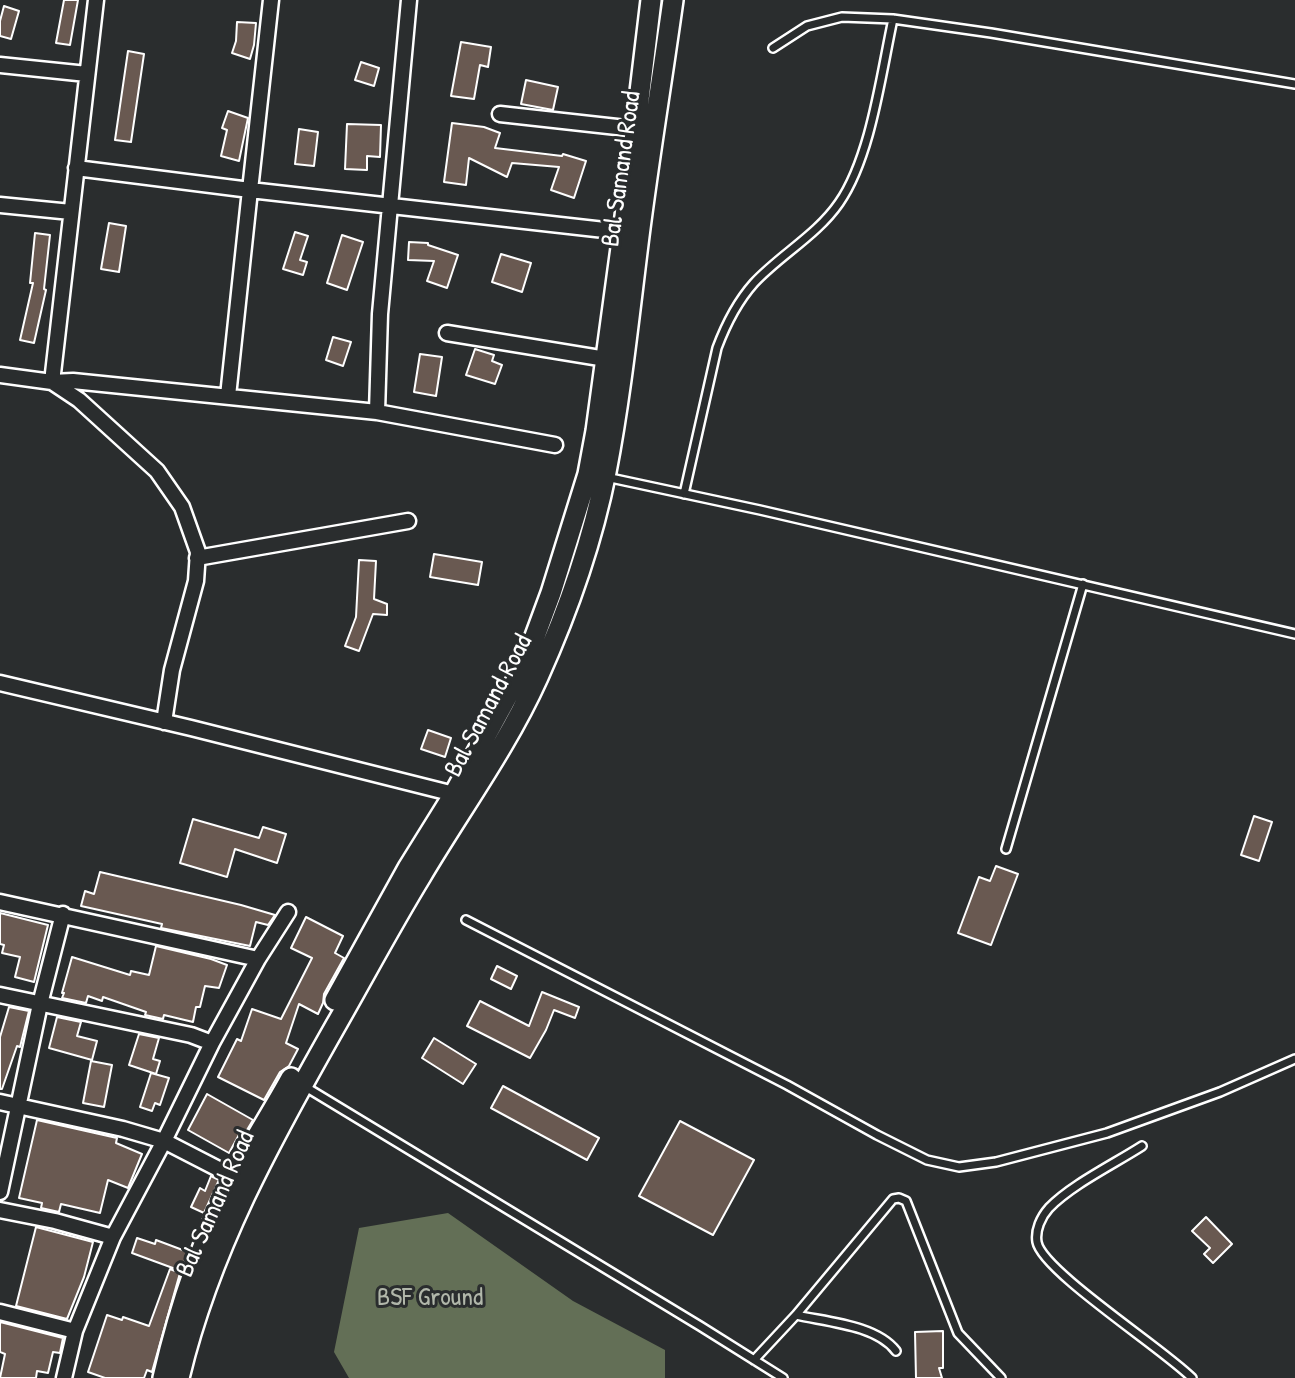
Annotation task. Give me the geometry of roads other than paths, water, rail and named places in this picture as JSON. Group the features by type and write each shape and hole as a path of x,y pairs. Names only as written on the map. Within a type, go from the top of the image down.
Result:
{"main road":[{"name":"Bal Samand Road","path":"179,1378 179,1343 200,1255 234,1177 297,1081 497,755 520,715 565,611 605,477 621,377 635,129 651,0"},
{"name":"Bal Samand Road","path":"163,1378 297,1081 402,880 454,794 524,666 551,593 589,474 606,359 673,0"}],"street":[{"path":"51,382 96,0"},
{"path":"228,396 271,0"},
{"path":"377,412 380,314 409,0"},
{"path":"0,65 87,74"},
{"path":"500,114 635,129"},
{"path":"76,169 631,233"},
{"path":"0,205 71,212"},
{"path":"447,333 606,359"},
{"path":"0,375 377,412 555,445"},
{"path":"51,382 79,400 158,471 183,507 198,552 195,581 172,670 164,722"},
{"path":"197,558 408,521"},
{"path":"0,683 454,794"},
{"path":"0,902 258,959"},
{"path":"64,1378 75,1331 113,1237 212,1043 258,959 288,912"},
{"path":"0,1192 40,1004 63,914"},
{"path":"0,995 191,1035 212,1043"},
{"path":"0,1102 123,1129 164,1141 234,1177"},
{"path":"0,1209 113,1237"},
{"path":"0,1312 75,1331"}],"lane":[{"path":"773,48 807,26 842,17 893,19 1030,39 1295,84"},
{"path":"684,494 717,348 725,325 755,282 824,220 839,203 850,184 863,155 893,19"},
{"path":"605,477 1295,634"},
{"path":"1006,849 1083,584"},
{"path":"466,920 787,1085 877,1135 927,1160 959,1167 996,1162 1107,1133 1220,1092 1295,1059"},
{"path":"297,1081 783,1378"},
{"path":"1142,1146 1084,1182 1049,1208 1037,1229 1037,1243 1044,1257 1077,1287 1192,1378"},
{"path":"754,1360 796,1315 893,1199 900,1198 906,1201 912,1212 958,1332 1001,1378"},
{"path":"796,1315 870,1332 885,1339 896,1351"}],"park label":[{"name":"BSF Ground","path":"430,1298"}]}
